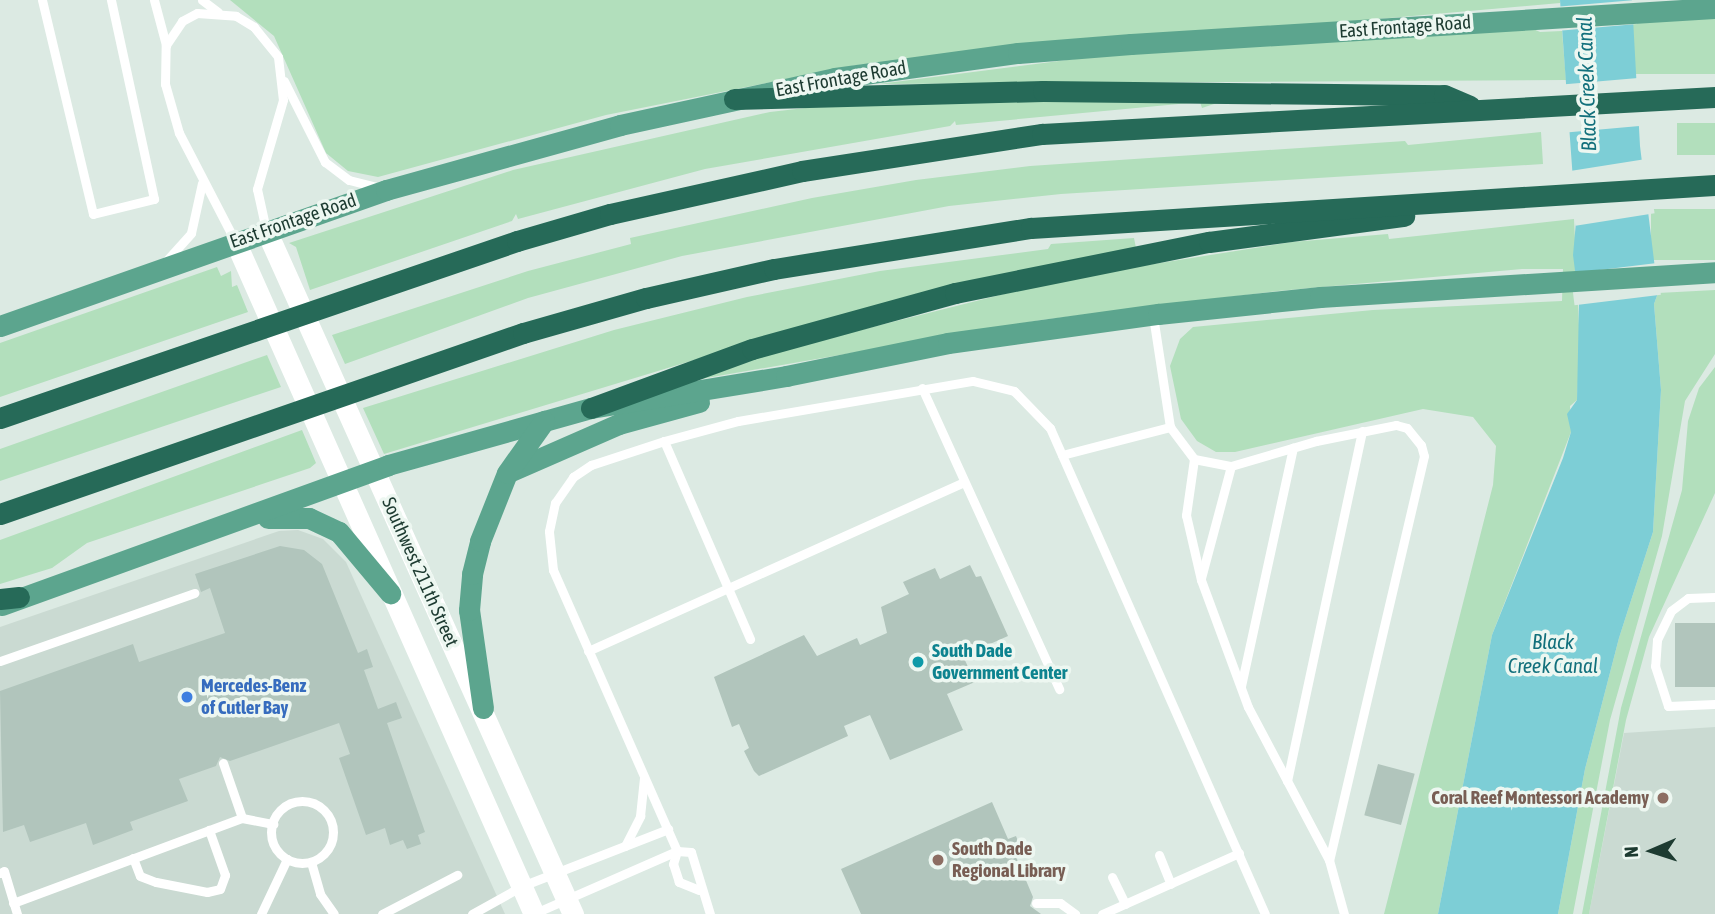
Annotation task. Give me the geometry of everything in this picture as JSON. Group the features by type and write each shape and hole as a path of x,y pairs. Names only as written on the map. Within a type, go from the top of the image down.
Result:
{"highway":[{"path":"734,99 960,90 1331,94 1444,96 1478,109"},
{"path":"0,418 365,291 610,214 860,160 1042,134 1715,97"},
{"path":"0,514 402,374 646,298 902,246 1031,228 1715,185"},
{"path":"591,408 752,349 955,293 1209,242 1489,201"}],"main road":[{"name":"East Frontage Road","path":"0,326 266,230 386,190 734,99 905,66 1017,53 1715,8"},
{"name":"Southwest 211th Street","path":"266,230 483,708 570,907"},
{"name":"Southwest 211th Street","path":"235,241 534,914"},
{"path":"6,601 375,470 591,408 786,376 948,343 1153,315 1333,296 1715,272"},
{"path":"508,472 619,424 786,376"},
{"path":"483,708 469,610 472,574 480,541 508,472 544,421"},
{"path":"245,518 299,516 330,527 351,544 390,593"}],"lane":[{"path":"42,0 93,214 154,199 111,0"},
{"path":"154,0 166,45 164,72 171,109 202,182 235,241"},
{"path":"202,0 218,12"},
{"path":"166,45 183,21 197,13 218,12 236,16 268,41 283,79 325,162 349,180 386,190"},
{"path":"266,230 257,189 280,120 283,79"},
{"path":"157,269 191,233 202,182"},
{"path":"1153,315 1170,427 1194,459 1231,466 1362,432 1407,428 1424,456 1329,860"},
{"path":"699,890 679,882 673,864 677,851 553,570 549,519 562,490 581,471 664,441 738,421 973,381 1014,391 1042,416 1062,455 1265,914"},
{"path":"922,388 1059,689"},
{"path":"1062,455 1170,427"},
{"path":"1287,781 1362,432"},
{"path":"664,441 750,639"},
{"path":"1240,688 1293,449"},
{"path":"1194,459 1186,514 1201,580 1240,688 1329,860 1345,914"},
{"path":"1201,580 1231,466"},
{"path":"588,651 964,482"},
{"path":"0,661 194,593"},
{"path":"1715,597 1688,598 1671,611 1657,640 1655,667 1668,706 1715,704"},
{"path":"223,763 242,818"},
{"path":"625,846 640,816 644,776"},
{"path":"291,803 320,807 328,815 333,835 324,854 311,862 287,859 274,845 273,824 291,803"},
{"path":"13,903 242,818 273,824"},
{"path":"133,858 140,876 156,882 207,892 220,889 225,875 209,830"},
{"path":"472,914 522,886 668,830"},
{"path":"534,914 570,907 677,851 691,852 701,875 699,890 710,914"},
{"path":"1102,914 1239,853"},
{"path":"1159,855 1171,884"},
{"path":"261,914 287,859"},
{"path":"311,862 320,894 334,914"},
{"path":"0,873 4,871 17,914"},
{"path":"382,914 457,874"},
{"path":"1112,877 1125,904"},
{"path":"1036,903 1060,903 1075,914"}],"shaded area":[{"path":"298,530 323,539 346,562 505,914 0,914 0,627 279,531"},
{"name":"Coral Reef Montessori Academy","path":"1715,727 1715,914 1589,914 1624,733"}],"green space":[{"path":"230,0 1560,0 1560,3 857,65 606,115 378,177 348,171 326,153 274,36"},
{"path":"1633,17 1715,17 1715,74 1633,74"},
{"path":"1531,28 1540,32 1562,31 1566,80 879,84 1106,55"},
{"path":"1223,101 1202,108 1200,102 956,125 955,121 950,126 705,169 518,219 516,214 512,221 310,290 296,247 289,243 513,170 770,112 858,102"},
{"path":"1677,123 1715,123 1715,155 1677,155"},
{"path":"1541,132 1543,164 1061,194 949,206 682,256 528,298 345,364 332,335 528,271 631,244 630,238 812,198 916,180 1030,166 1405,141 1408,145"},
{"path":"1651,209 1715,209 1715,260 1651,260"},
{"path":"1574,219 1580,347 1577,400 1570,406 1571,432 1492,635 1438,914 1384,914 1493,485 1496,446 1473,417 1423,409 1235,452 1216,452 1197,441 1181,419 1170,366 1180,339 1193,327 1373,310 1562,301 1563,269 1522,269 1278,291 1041,320 695,380 769,353 1072,277 1292,242 1388,234 1389,239"},
{"path":"1134,238 1136,248 747,344 384,454 363,408 614,330 747,297 880,271 1048,249 1051,244"},
{"path":"217,267 221,276 231,271 232,287 237,285 248,312 0,397 0,343"},
{"path":"1715,290 1715,354 1685,401 1662,536 1610,720 1573,914 1558,914 1585,769 1619,638 1653,532 1661,390 1654,304 1658,293"},
{"path":"267,355 281,387 0,481 0,449"},
{"path":"1715,367 1715,493 1649,637 1626,720 1589,914 1582,914 1621,708 1682,490 1688,421 1699,388"},
{"path":"302,430 316,463 310,468 87,543 52,568 0,584 0,540"}],"water":[{"name":"Black Creek Canal","path":"1560,0 1632,0 1640,146 1658,293 1654,304 1661,390 1653,532 1619,638 1585,769 1558,914 1438,914 1492,635 1563,458 1571,432 1567,414 1577,400 1579,302 1573,255 1576,222"}],"pier":[{"path":"1635,0 1637,24 1559,31 1557,7"},
{"path":"1638,78 1642,126 1566,132 1562,85"},
{"path":"1646,159 1655,213 1576,226 1567,172"},
{"path":"1657,263 1661,295 1575,305 1571,274"}],"building":[{"name":"Mercedes-Benz of Cutler Bay","path":"280,546 304,550 322,564 358,653 367,649 373,667 364,670 378,709 396,702 402,718 387,723 425,832 418,835 421,844 407,849 403,840 390,845 385,828 366,835 339,758 350,754 339,723 230,761 220,757 216,766 179,779 188,801 130,822 133,830 93,845 86,823 30,842 24,825 3,832 0,691 133,644 139,662 225,633 210,588 201,592 195,574"},
{"path":"970,565 976,577 981,576 1008,636 963,656 975,682 947,694 963,730 890,760 870,715 844,726 848,736 759,776 754,771 744,751 749,748 739,724 732,727 714,677 804,635 817,656 857,638 860,645 887,633 881,607 909,594 903,582 935,568 940,579"},
{"path":"1675,623 1715,623 1715,687 1675,687"},
{"path":"1378,764 1415,774 1401,825 1364,815"},
{"name":"South Dade Regional Library","path":"992,802 1008,839 1016,836 1021,849 1014,852 1033,897 1030,906 1041,914 861,914 841,869"}],"place":[{"name":"South Dade Government Center","path":"918,662"},
{"name":"Mercedes-Benz of Cutler Bay","path":"187,697"},
{"name":"Coral Reef Montessori Academy","path":"1663,798"},
{"name":"South Dade Regional Library","path":"938,860"}]}
